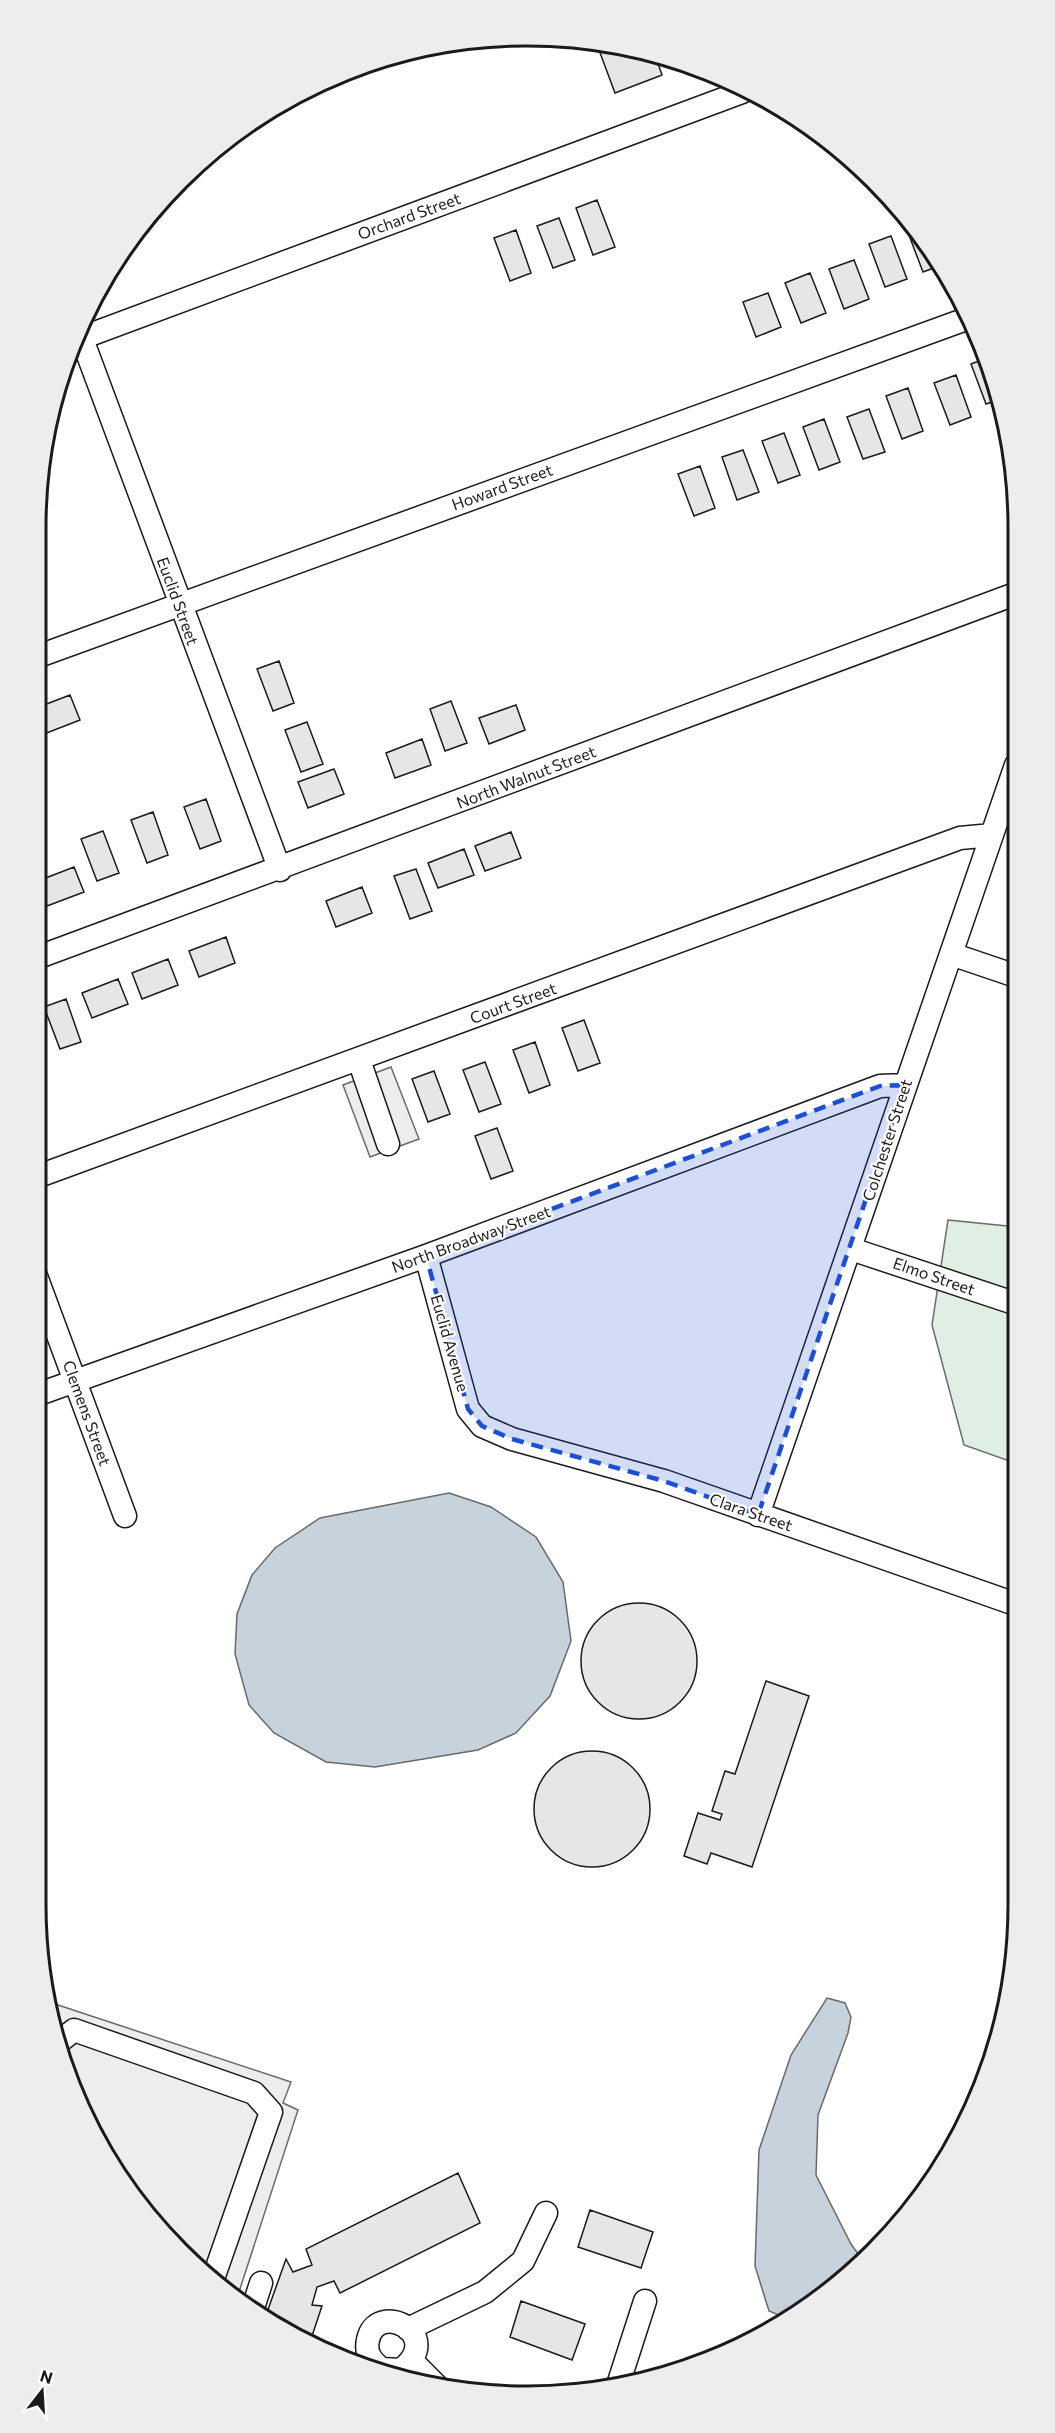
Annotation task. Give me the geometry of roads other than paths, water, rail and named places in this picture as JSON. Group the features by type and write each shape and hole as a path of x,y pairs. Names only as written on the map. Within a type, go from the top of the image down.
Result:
{"street":[{"name":"Orchard Street","path":"88,333 736,94"},
{"name":"Howard Street","path":"46,653 962,321"},
{"name":"Euclid Street","path":"82,345 280,870"},
{"name":"North Walnut Street","path":"46,954 280,870 1008,597"},
{"name":"Colchester Street","path":"759,1515 1008,788"},
{"name":"Court Street","path":"46,1173 960,838 992,835"},
{"path":"951,954 1008,973"},
{"path":"358,1060 387,1144"},
{"name":"North Broadway Street","path":"46,1391 426,1256 880,1086 905,1085"},
{"name":"Elmo Street","path":"851,1248 1008,1301"},
{"name":"Euclid Avenue","path":"426,1256 468,1408 482,1426"},
{"name":"Clemens Street","path":"46,1303 124,1516"},
{"name":"Clara Street","path":"482,1426 512,1439 664,1481 1008,1602"},
{"path":"65,2037 74,2030 254,2093 271,2112 216,2271"},
{"path":"408,2329 485,2292 523,2261 546,2213"},
{"path":"255,2301 261,2283"},
{"path":"621,2377 645,2301"},
{"path":"376,2362 366,2348 369,2334 379,2324 391,2321 404,2324 415,2337 417,2348 412,2361 402,2370"},
{"path":"412,2361 426,2375"}]}
